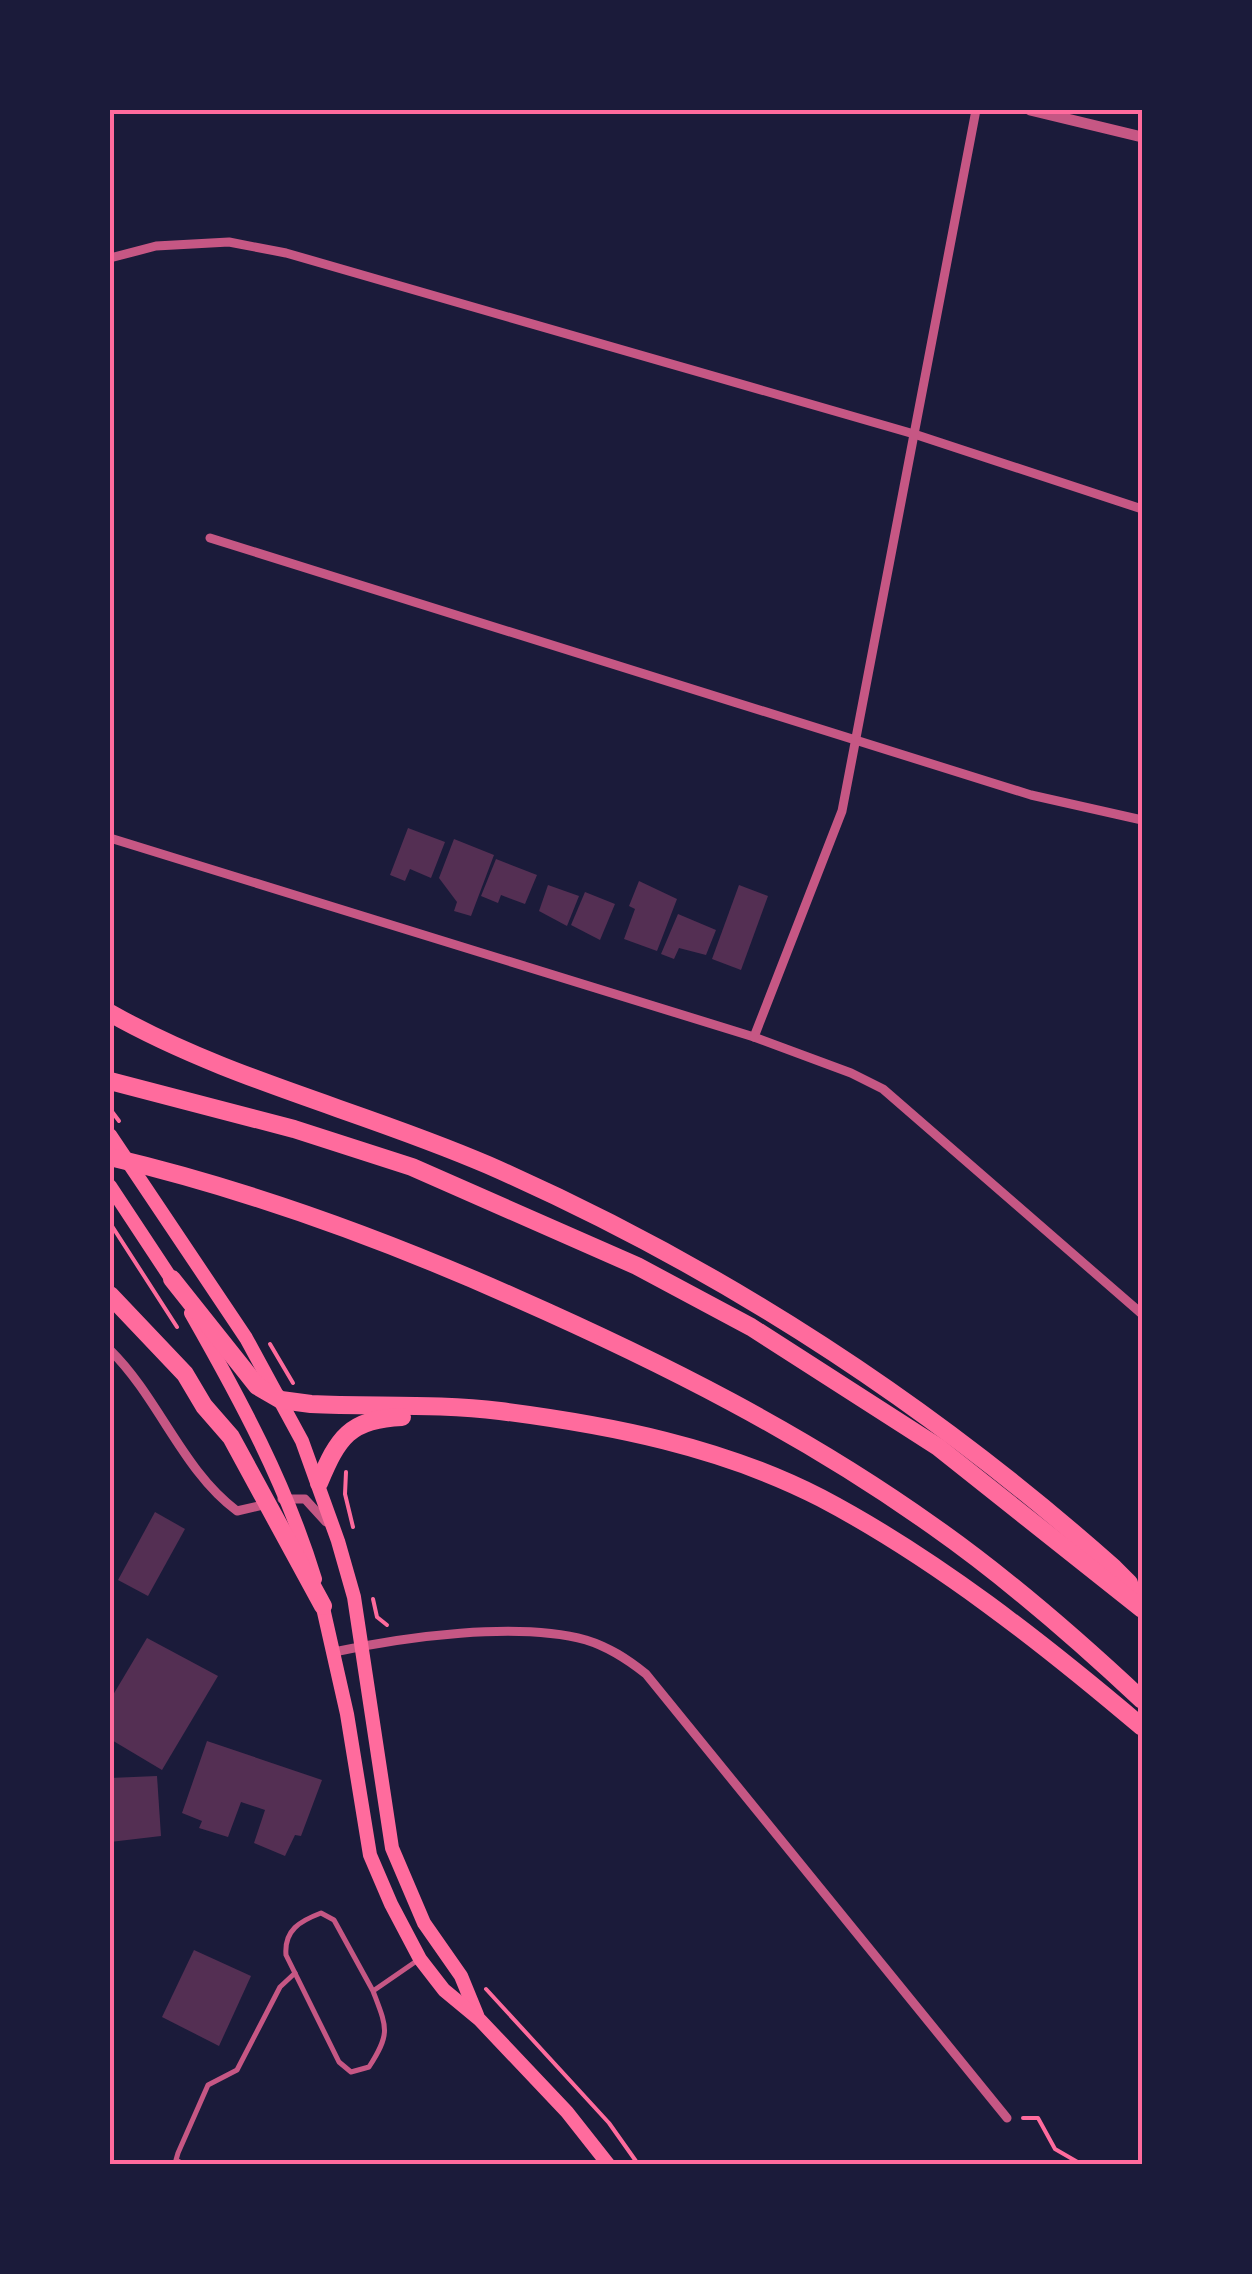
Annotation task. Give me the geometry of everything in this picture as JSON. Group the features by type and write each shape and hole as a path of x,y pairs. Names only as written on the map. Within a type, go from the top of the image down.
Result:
{"highway":[{"path":"110,1013 187,1052 487,1165 607,1221 723,1284 850,1360 939,1423 1114,1568 1130,1583 1137,1604"},
{"path":"110,1081 294,1129 412,1167 638,1266 751,1327 938,1448 1137,1604"},
{"path":"110,1157 202,1179 434,1261 618,1343 800,1440 934,1526 1091,1652 1142,1700"},
{"path":"172,1280 257,1386 281,1400 497,1410 645,1435 744,1466 820,1498 1003,1617 1142,1727"},
{"path":"110,1295 185,1374 204,1406 232,1436 323,1606"},
{"path":"319,1484 344,1434 362,1423 430,1416 572,1423"}],"main road":[{"path":"110,1135 246,1338 281,1400 319,1484 354,1597 381,1789 395,1858 424,1923 461,1976 479,2019"},
{"path":"110,1186 172,1280 242,1402 286,1498 323,1606 357,1769 370,1855 391,1904 420,1958 444,1990 479,2019 566,2112 608,2164"}],"street":[{"path":"754,1036 842,810 976,110"},
{"path":"1030,110 1142,138"},
{"path":"110,258 156,246 228,242 286,254 914,434 1142,510"},
{"path":"210,538 1030,795 1142,820"},
{"path":"110,838 754,1036 850,1073 883,1089 1142,1314"},
{"path":"110,1350 132,1371 182,1448 223,1500 237,1511 286,1498 306,1499 317,1508 338,1540"},
{"path":"334,1652 454,1636 542,1632 587,1641 620,1654 646,1674 1007,2118"}],"lane":[{"path":"321,1913 334,1920 373,1992 384,2021 385,2042 370,2067 350,2072 339,2062 286,1955 285,1942 299,1922 321,1913"},
{"path":"373,1992 420,1958"},
{"path":"183,2164 176,2160 178,2152 208,2085 237,2070 280,1987 296,1973"}],"path":[{"path":"110,1224 181,1334"},
{"path":"346,1469 345,1494 356,1539"},
{"path":"372,1591 378,1617 386,1625"},
{"path":"480,1982 609,2124 638,2164"},
{"path":"1038,2118 1055,2148 1081,2164"}],"building":[{"path":"408,828 445,842 431,878 410,869 405,881 390,875"},
{"path":"454,839 494,855 471,916 454,911 457,902 439,878"},
{"path":"496,859 537,875 525,904 501,895 498,903 481,896"},
{"path":"639,881 677,899 657,951 624,939 635,909 629,906"},
{"path":"548,885 579,896 567,926 539,911"},
{"path":"739,885 768,896 741,970 712,959"},
{"path":"585,892 615,904 600,940 571,925"},
{"path":"678,914 716,930 706,955 679,948 674,959 661,954"},
{"path":"155,1512 185,1529 148,1596 118,1580"},
{"path":"147,1638 218,1676 162,1770 110,1739 110,1700"},
{"path":"207,1741 322,1780 301,1836 295,1835 285,1856 254,1843 265,1810 241,1802 228,1837 199,1828 202,1821 182,1813"},
{"path":"157,1776 161,1836 110,1842 110,1778"},
{"path":"194,1950 251,1976 219,2046 162,2017"}]}
